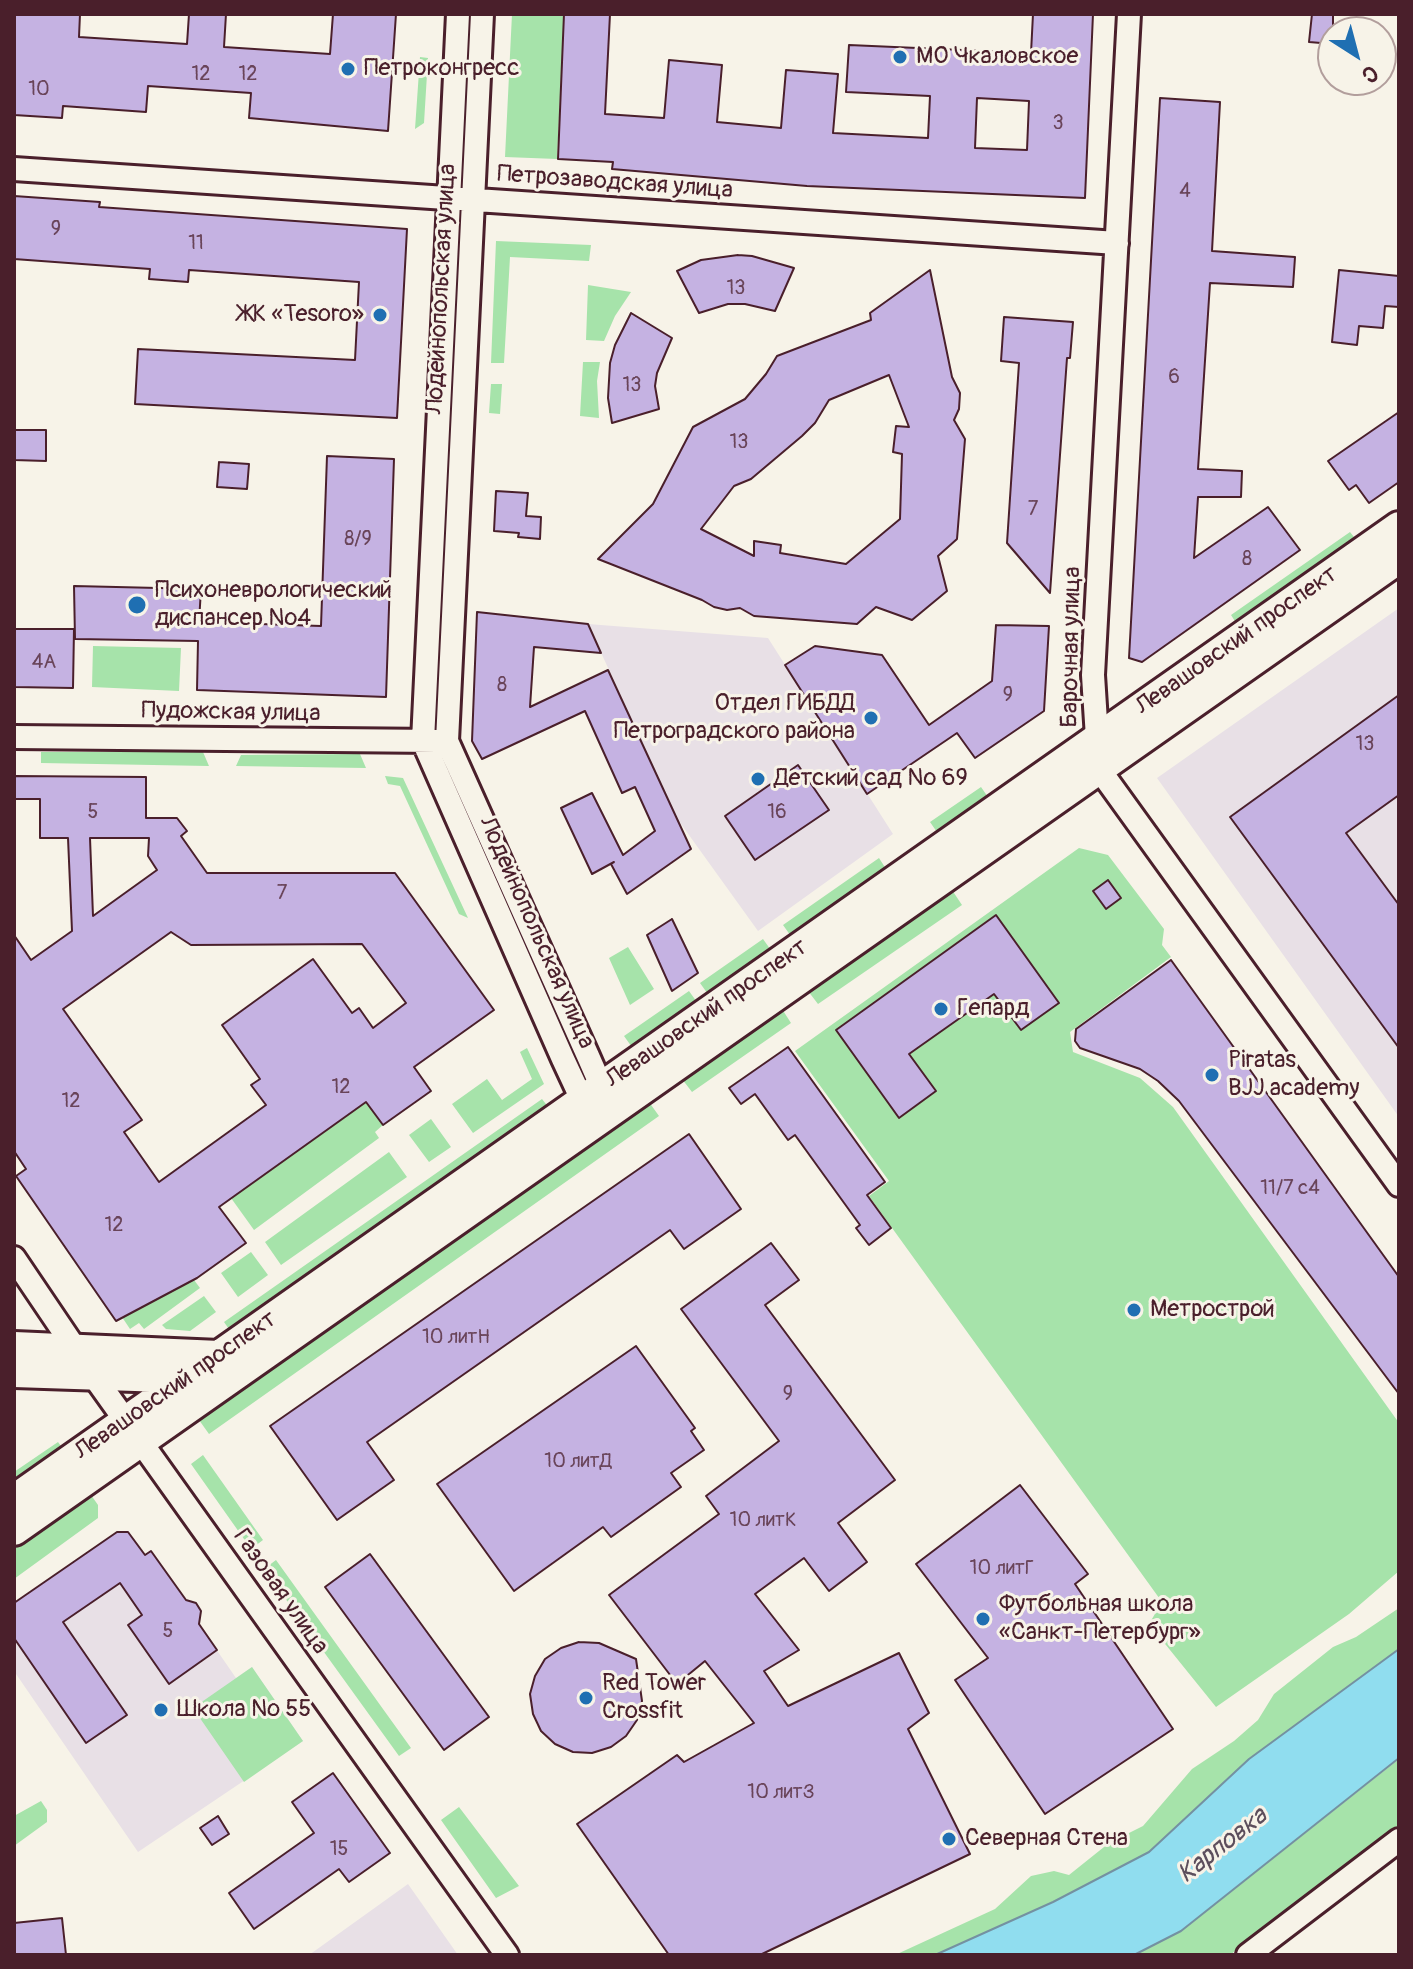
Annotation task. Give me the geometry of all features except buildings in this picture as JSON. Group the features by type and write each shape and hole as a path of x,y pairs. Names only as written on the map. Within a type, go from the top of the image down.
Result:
{"street":[{"name":"Лодейнопольская улица","path":"458,14 423,741 596,1101"},
{"name":"Лодейнопольская улица","path":"482,14 447,741 596,1101"},
{"name":"Барочная улица","path":"1098,754 1093,675 1129,14"},
{"name":"Петрозаводская улица","path":"14,169 1117,243"},
{"name":"Левашовский проспект","path":"1098,754 1399,527"},
{"name":"Левашовский проспект","path":"14,1530 134,1431 596,1101 1098,754 1399,558"},
{"name":"Пудожская улица","path":"14,737 447,741"},
{"path":"1098,754 1399,1185"},
{"name":"Газовая улица","path":"14,1258 507,1955"},
{"path":"14,1347 85,1362 189,1377 224,1367"},
{"path":"14,1372 85,1362 224,1367"},
{"name":"Левашовский проспект","path":"14,1500 134,1431 189,1377"},
{"path":"1248,1955 1399,1840"}],"shaded area":[{"path":"1399,608 1399,1117 1157,778"},
{"name":"Детский сад № 69","path":"588,624 768,638 893,834 758,931 676,817"},
{"name":"Школа № 55","path":"128,1532 144,1555 151,1551 187,1603 196,1603 201,1611 196,1620 236,1678 252,1667 303,1741 138,1852 14,1671 14,1603 113,1535 115,1537"},
{"path":"408,1884 458,1955 309,1955"}],"green space":[{"path":"512,14 564,14 557,159 505,157"},
{"path":"420,57 428,58 424,123 415,129"},
{"path":"496,241 591,245 589,261 510,257 504,363 491,363"},
{"path":"588,285 631,292 615,316 604,341 586,340"},
{"path":"583,362 600,362 597,381 599,418 580,416"},
{"path":"491,384 502,384 500,414 489,413"},
{"path":"1350,532 1358,542 1238,626 1231,615"},
{"path":"93,646 181,648 179,691 92,687"},
{"path":"41,752 203,752 209,766 41,763"},
{"path":"360,754 366,768 236,766 241,755"},
{"path":"385,776 403,778 468,918 459,914 400,786 388,784"},
{"path":"981,787 990,800 939,835 930,822"},
{"name":"Метрострой","path":"1079,848 1108,855 1164,929 1162,945 1171,957 1070,1032 1073,1052 1140,1078 1173,1107 1399,1423 1399,1571 1349,1614 1216,1707 1149,1624 1162,1602 869,1196 889,1181 795,1051"},
{"path":"879,858 888,872 793,939 783,925"},
{"path":"952,890 962,905 818,1004 808,991"},
{"path":"763,939 773,953 710,997 700,983"},
{"path":"628,947 654,989 630,1005 609,958"},
{"path":"689,991 699,1005 634,1050 624,1036"},
{"path":"782,1009 791,1023 692,1092 682,1079"},
{"path":"527,1048 544,1084 473,1133 452,1104 487,1079 502,1100 532,1079 520,1052"},
{"path":"542,1099 549,1108 231,1332 224,1322"},
{"path":"366,1102 383,1125 375,1132 379,1138 254,1230 231,1198"},
{"path":"649,1102 659,1116 209,1434 199,1420"},
{"path":"431,1119 451,1147 429,1162 409,1135"},
{"path":"389,1152 407,1177 281,1265 265,1242"},
{"path":"251,1252 268,1275 238,1297 221,1273"},
{"path":"194,1280 200,1288 144,1329 139,1323 130,1329 122,1317"},
{"path":"204,1296 216,1312 190,1331 166,1329 162,1325"},
{"path":"58,1442 63,1449 14,1484 14,1472"},
{"path":"203,1455 263,1540 251,1549 191,1464"},
{"path":"91,1495 98,1505 98,1518 14,1579 14,1549"},
{"path":"276,1560 411,1748 399,1756 264,1569"},
{"path":"1399,1608 1399,1650 1249,1759 1149,1852 1053,1902 935,1955 895,1955 995,1909 1031,1876 1054,1871 1069,1875 1109,1843 1143,1826 1192,1769 1234,1741 1258,1720 1274,1694 1333,1647 1356,1637"},
{"path":"252,1667 303,1741 244,1782 193,1708"},
{"path":"1399,1759 1399,1825 1230,1955 1134,1955 1181,1931"},
{"path":"41,1801 47,1810 47,1822 14,1846 14,1816"},
{"path":"459,1807 519,1886 496,1898 441,1820"}],"water":[{"name":"Карповка","path":"1399,1649 1399,1758 1181,1931 1134,1955 935,1955 1053,1902 1149,1852 1249,1759"}],"place":[{"name":"МО Чкаловское","path":"900,57"},
{"name":"Петроконгресс","path":"348,69"},
{"name":"ЖК «Tesoro»","path":"380,315"},
{"name":"Психоневрологический диспансер №4","path":"137,605"},
{"name":"Отдел ГИБДД Петроградского района","path":"871,718"},
{"name":"Детский сад № 69","path":"758,779"},
{"name":"Гепард","path":"941,1009"},
{"name":"Piratas BJJ academy","path":"1212,1075"},
{"name":"Метрострой","path":"1134,1310"},
{"name":"Футбольная школа «Санкт-Петербург»","path":"983,1619"},
{"name":"Red Tower Crossfit","path":"586,1698"},
{"name":"Школа № 55","path":"161,1710"},
{"name":"Северная Стена","path":"949,1839"}]}
